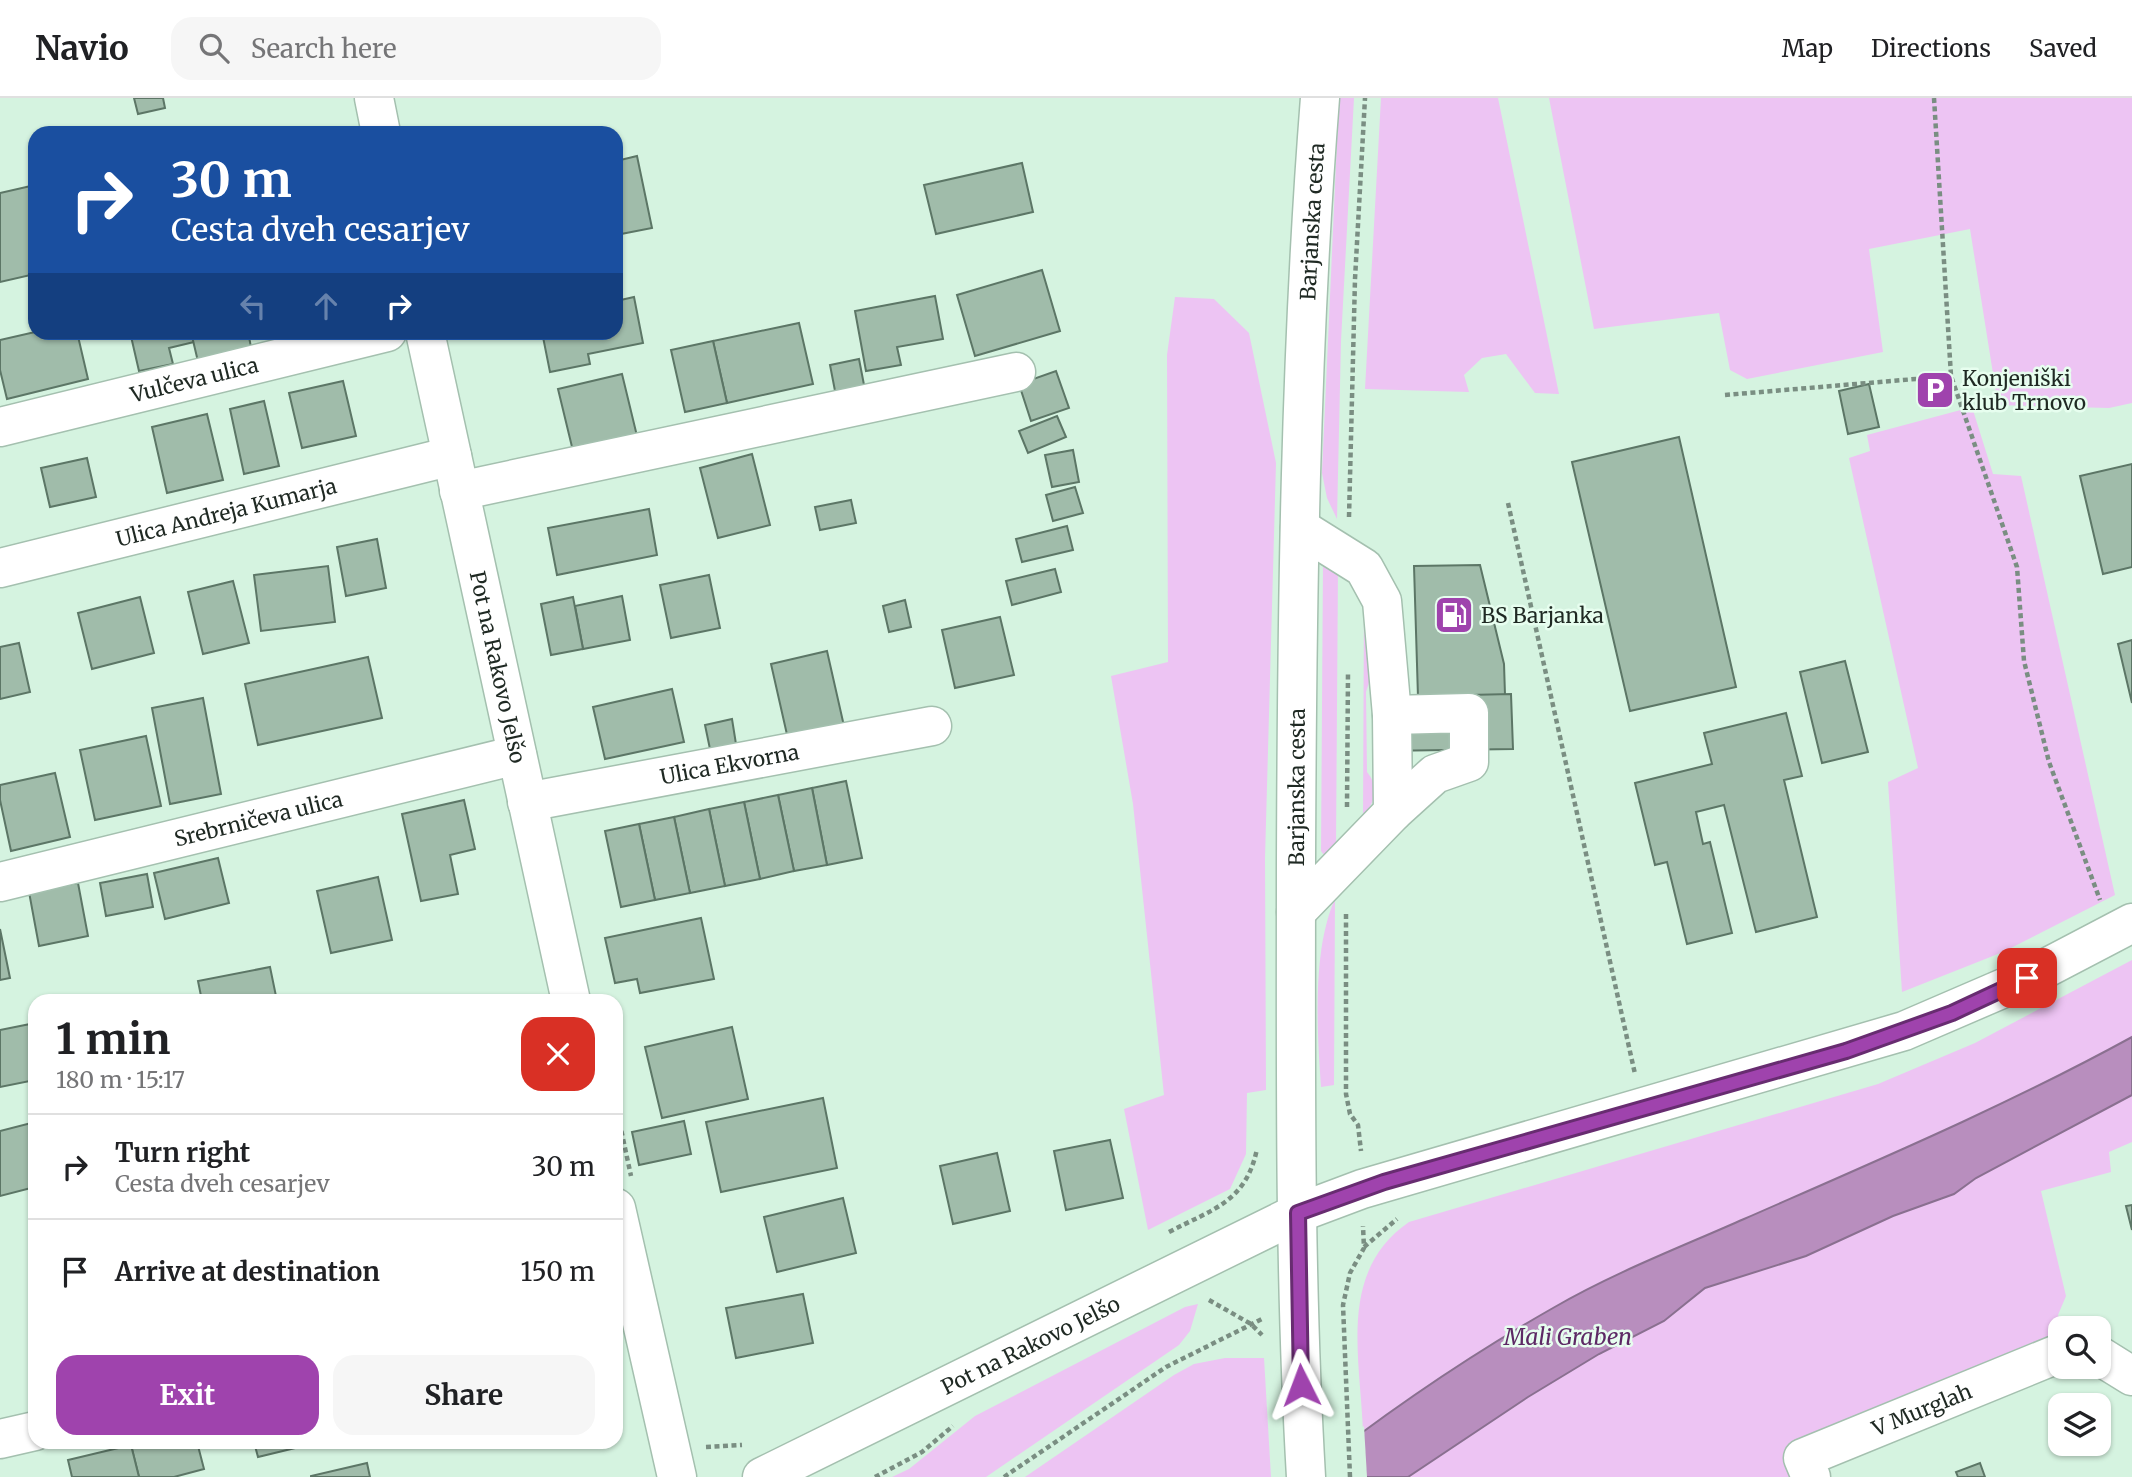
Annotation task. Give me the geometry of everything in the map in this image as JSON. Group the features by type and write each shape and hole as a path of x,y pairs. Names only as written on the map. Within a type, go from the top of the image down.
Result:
{"street":[{"path":"374,98 380,126"},
{"name":"Barjanska cesta","path":"1306,1477 1300,1362 1296,912 1300,528 1310,254 1320,98"},
{"name":"Vulčeva ulica","path":"0,427 354,340"},
{"name":"Pot na Rakovo Jelšo","path":"427,340 568,994"},
{"name":"Ulica Andreja Kumarja","path":"0,568 456,473 1016,372"},
{"path":"1300,528 1349,556 1364,568 1378,590 1384,610 1392,715 1393,812"},
{"path":"1296,912 1393,812 1435,774 1469,762 1469,713 1392,715"},
{"name":"Ulica Ekvorna","path":"527,802 932,726"},
{"name":"Srebrničeva ulica","path":"0,882 517,755"},
{"name":"Pot na Rakovo Jelšo","path":"762,1477 1298,1213 1362,1189 1904,1031 2015,984 2122,928"},
{"path":"623,1273 625,1291 677,1477"},
{"name":"V Murglah","path":"1811,1477 1803,1458 2048,1358"},
{"path":"2111,1363 2132,1376"},
{"path":"0,1439 28,1433"}],"path":[{"path":"1934,98 1951,376 2017,567 2024,661 2049,762 2122,928"},
{"path":"1725,395 1951,376"},
{"path":"1508,503 1643,1109"},
{"path":"1346,1085 1348,1107 1358,1125 1361,1153"},
{"path":"1218,1207 1232,1200 1247,1181 1258,1147"},
{"path":"1350,1477 1343,1331 1345,1289 1350,1273 1364,1248 1363,1225"},
{"path":"1004,1477 1166,1367 1251,1324 1215,1301"}],"shaded area":[{"path":"1339,98 1354,98 1341,341 1337,519 1327,498 1322,473"},
{"path":"1381,98 1498,98 1559,394 1535,393 1506,354 1482,358 1464,375 1469,392 1365,389"},
{"path":"1549,98 2132,98 2132,403 2109,408 1998,405 1970,229 1869,249 1883,352 1747,379 1730,370 1719,313 1594,329"},
{"path":"1175,297 1214,299 1249,333 1276,463 1265,858 1266,1090 1247,1093 1246,1154 1230,1189 1148,1230 1124,1109 1164,1095 1133,804 1111,676 1168,662 1167,355"},
{"path":"1972,407 1993,474 2021,476 2115,895 2003,952 1902,992 1888,782 1918,768 1849,458 1870,451 1867,435"},
{"path":"1323,563 1338,569 1336,846 1324,855 1321,851"},
{"path":"1364,597 1372,673 1366,692 1367,772 1375,789 1371,805 1363,817"},
{"path":"1335,899 1334,1085 1321,1087 1318,1041 1319,966 1328,919"},
{"path":"2132,960 2132,1037 2044,1085 1931,1139 1670,1252 1554,1307 1363,1431 1358,1344 1362,1290 1371,1265 1387,1242 1409,1222 1878,1084 1975,1043"},
{"path":"2132,1095 2132,1142 2109,1152 2111,1172 2041,1191 2066,1296 2058,1316 2048,1316 2048,1348 1797,1477 1408,1477 1528,1397 1599,1354 1664,1321 1705,1288 1806,1256 1893,1216 1954,1194 1976,1178"},
{"path":"1198,1304 1190,1331 1179,1345 986,1477 892,1477 909,1469 975,1416 1185,1307"},
{"path":"1225,1358 1264,1358 1271,1477 1025,1477 1174,1375 1194,1364"}],"water":[{"name":"Mali Graben","path":"2132,1037 2132,1095 1976,1178 1954,1194 1893,1216 1806,1256 1705,1288 1664,1321 1599,1354 1528,1397 1408,1477 1304,1477 1425,1388 1489,1346 1576,1295 1940,1132"}],"pier":[{"path":"1364,1426 1367,1477 1300,1477 1301,1474"}],"building":[{"path":"134,98 163,98 165,108 138,114"},
{"path":"637,156 652,228 623,234 623,159"},
{"path":"1022,163 1033,212 936,234 924,185"},
{"path":"28,187 28,276 0,282 0,193"},
{"path":"1042,270 1060,331 975,356 957,295"},
{"path":"935,296 943,339 897,347 901,365 866,371 855,311"},
{"path":"634,297 643,343 588,354 590,364 550,372 544,340 623,340 623,299"},
{"path":"799,323 813,384 727,403 713,341"},
{"path":"28,334 28,340 79,340 88,379 7,399 0,370 0,340"},
{"path":"132,340 193,340 169,348 173,364 139,371"},
{"path":"193,340 250,340 253,357 200,370"},
{"path":"713,341 727,403 685,412 671,350"},
{"path":"859,359 865,390 836,396 830,365"},
{"path":"1056,371 1069,408 1031,421 1019,384"},
{"path":"622,374 637,436 573,451 558,389"},
{"path":"343,381 356,436 302,448 289,393"},
{"path":"1869,384 1879,427 1848,434 1839,391"},
{"path":"264,401 279,466 244,474 230,409"},
{"path":"207,414 223,480 167,493 152,427"},
{"path":"1057,416 1066,437 1028,453 1019,431"},
{"path":"1679,437 1736,687 1630,711 1572,462"},
{"path":"1073,450 1079,482 1052,487 1045,455"},
{"path":"752,454 770,525 718,538 700,468"},
{"path":"87,458 96,497 50,507 41,468"},
{"path":"2132,464 2132,567 2103,574 2080,476"},
{"path":"1075,487 1083,513 1053,521 1046,495"},
{"path":"851,500 856,523 820,530 815,507"},
{"path":"649,509 657,555 557,575 548,528"},
{"path":"1067,526 1073,550 1022,562 1016,539"},
{"path":"377,539 386,588 346,596 337,547"},
{"name":"BS Barjanka","path":"1480,565 1504,664 1505,695 1418,697 1414,566"},
{"path":"328,566 335,622 261,631 254,575"},
{"path":"1055,569 1061,592 1012,605 1006,581"},
{"path":"709,575 720,628 671,638 660,585"},
{"path":"233,581 249,643 203,654 188,592"},
{"path":"622,596 630,640 583,649 575,606"},
{"path":"140,597 154,653 92,669 78,613"},
{"path":"573,597 583,649 551,655 541,604"},
{"path":"905,600 911,627 889,632 883,606"},
{"path":"1000,617 1014,675 955,688 942,630"},
{"path":"2132,640 2132,703 2118,644"},
{"path":"19,643 30,692 0,699 0,647"},
{"path":"827,651 844,726 788,739 771,664"},
{"path":"368,657 382,718 258,745 245,684"},
{"path":"1845,661 1868,752 1822,763 1800,672"},
{"path":"672,689 684,742 605,759 593,707"},
{"path":"1511,694 1513,749 1381,751 1380,697"},
{"path":"203,698 221,794 170,804 152,708"},
{"path":"1786,713 1802,776 1784,780 1817,917 1756,932 1724,805 1696,812 1703,844 1710,842 1732,933 1687,944 1667,862 1655,865 1635,783 1712,764 1704,733"},
{"path":"732,719 736,744 710,749 705,725"},
{"path":"146,736 161,806 95,820 80,750"},
{"path":"55,773 70,837 11,851 0,800 0,785"},
{"path":"846,781 862,858 827,865 812,788"},
{"path":"812,788 827,865 794,871 778,795"},
{"path":"778,795 794,871 760,879 744,802"},
{"path":"464,800 475,849 450,855 458,894 421,901 402,814"},
{"path":"744,802 760,879 725,886 709,809"},
{"path":"709,809 725,886 690,893 674,817"},
{"path":"674,817 690,893 655,900 639,824"},
{"path":"639,824 655,900 621,907 605,831"},
{"path":"218,858 229,903 165,919 154,873"},
{"path":"147,874 153,907 106,916 100,883"},
{"path":"378,877 392,940 331,953 317,891"},
{"path":"78,883 88,936 39,946 29,892"},
{"path":"701,918 714,979 640,993 637,979 615,983 605,938"},
{"path":"0,929 10,978 0,980"},
{"path":"270,967 276,994 201,994 198,981"},
{"path":"28,1024 28,1081 0,1087 0,1030"},
{"path":"732,1027 748,1099 662,1118 645,1047"},
{"path":"823,1098 837,1168 721,1192 706,1122"},
{"path":"684,1121 691,1154 639,1165 632,1132"},
{"path":"28,1124 28,1189 0,1196 0,1131"},
{"path":"1110,1140 1123,1198 1066,1210 1054,1151"},
{"path":"997,1153 1010,1211 953,1224 940,1166"},
{"path":"843,1198 856,1253 777,1272 764,1217"},
{"path":"2132,1205 2132,1230 2126,1206"},
{"path":"803,1294 813,1343 736,1358 726,1308"},
{"path":"114,1449 132,1449 139,1477 72,1477 68,1460"},
{"path":"132,1449 199,1449 204,1469 174,1477 139,1477"},
{"path":"256,1449 291,1449 258,1457"},
{"path":"367,1463 370,1477 311,1477 311,1476"},
{"path":"1980,1463 1985,1477 1958,1477 1956,1472"}],"place":[{"name":"Konjeniški klub Trnovo","path":"1935,390"},
{"name":"BS Barjanka","path":"1454,615"}],"route":[{"path":"1301,1385 1297,1300 1298,1213 1384,1182 1846,1051 1952,1013 2027,978"}]}
